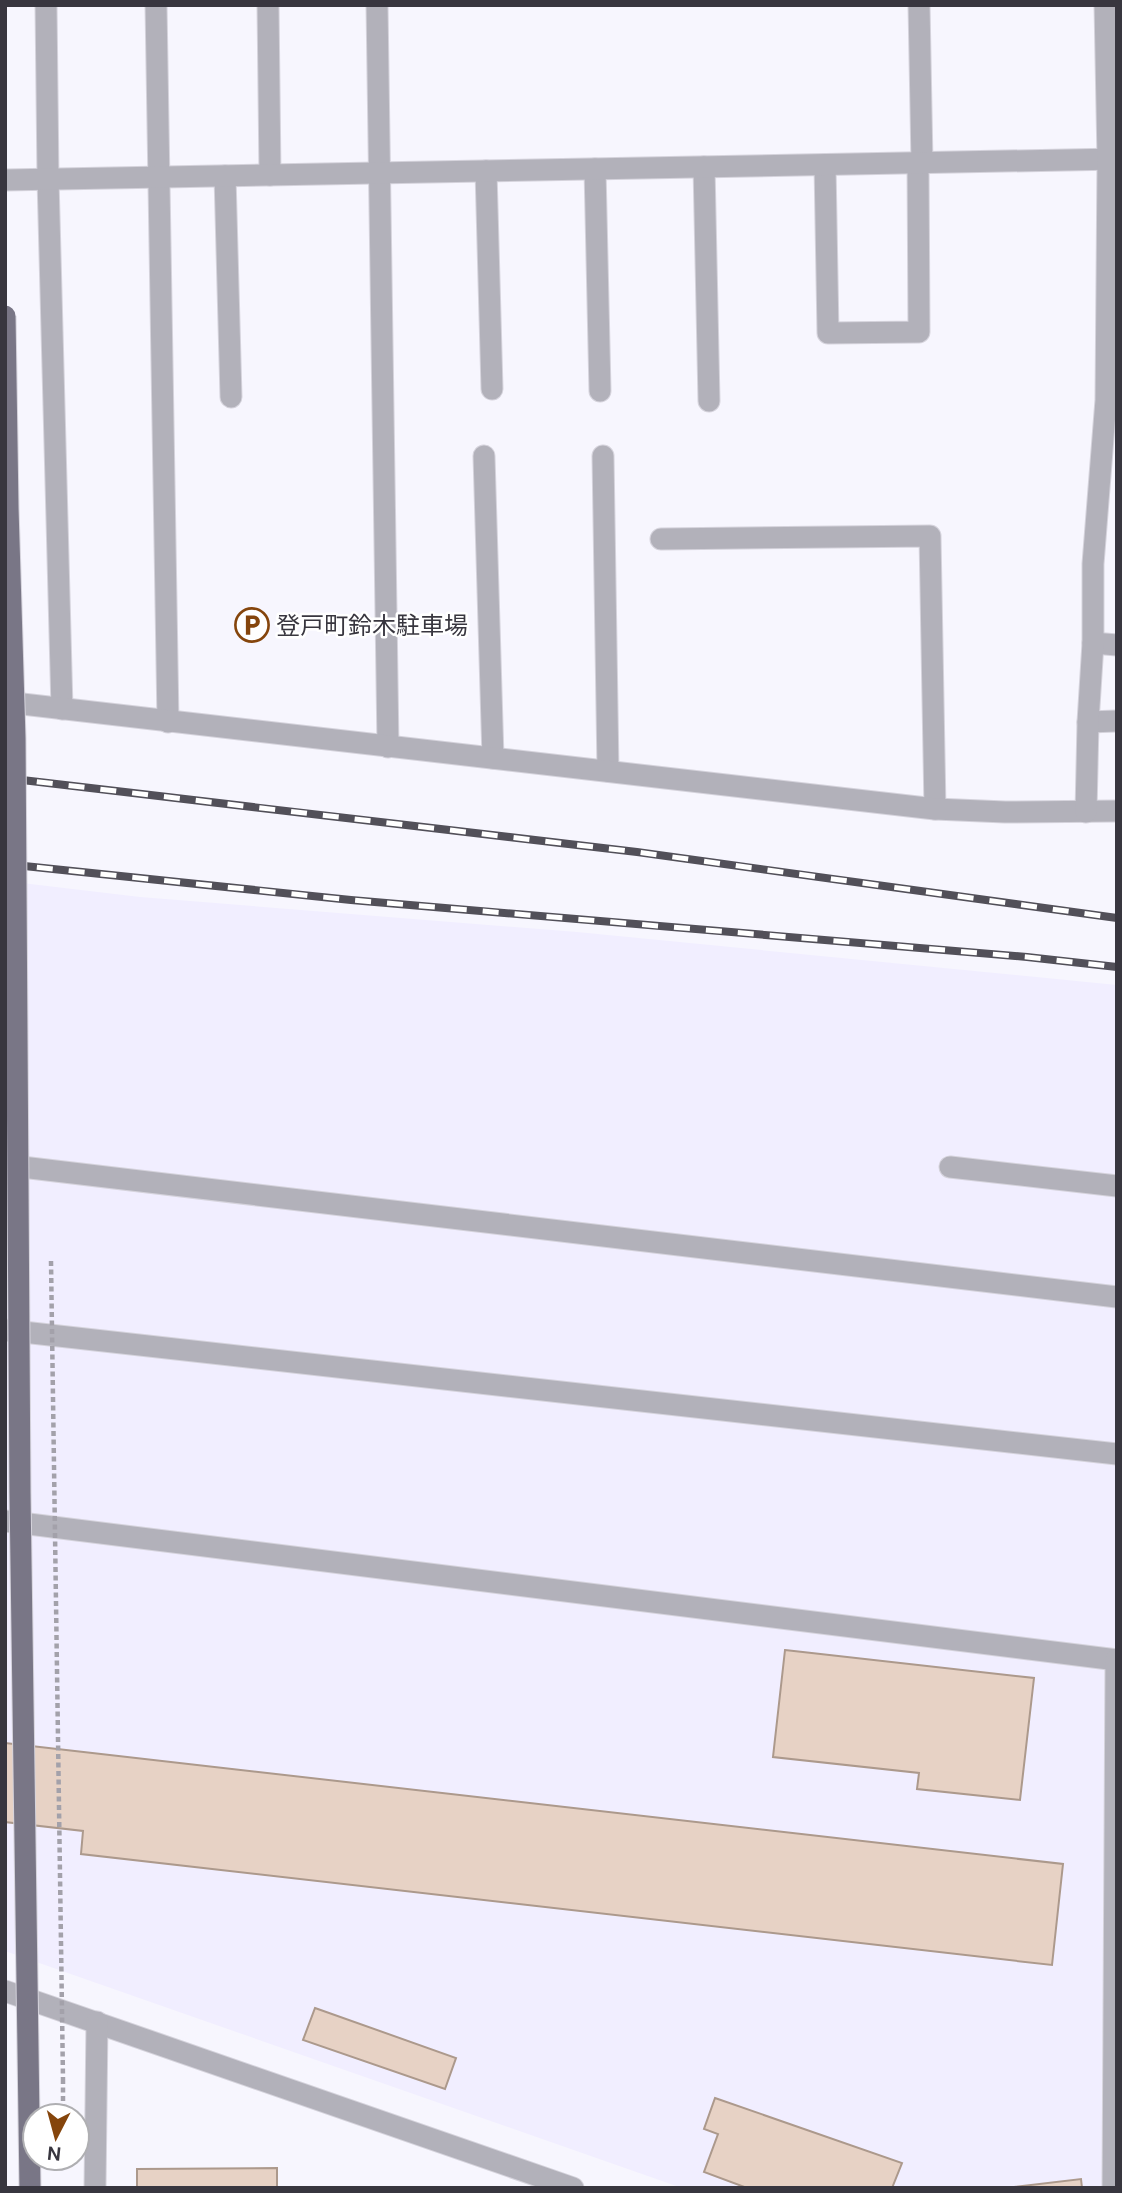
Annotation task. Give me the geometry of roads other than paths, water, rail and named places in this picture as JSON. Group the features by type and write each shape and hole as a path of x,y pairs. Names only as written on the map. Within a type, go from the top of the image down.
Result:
{"main road":[{"path":"5,316 15,738 20,1479 30,2188"}],"street":[{"path":"47,5 48,179 62,709"},
{"path":"156,5 168,722"},
{"path":"268,5 270,175"},
{"path":"377,5 388,747"},
{"path":"825,165 828,333 919,332 919,5"},
{"path":"1086,812 1093,643 1093,564 1107,516 1106,400 1112,160 1105,5"},
{"path":"5,180 1112,160"},
{"path":"704,167 709,401"},
{"path":"595,169 600,391"},
{"path":"486,171 492,388"},
{"path":"225,176 231,397"},
{"path":"484,456 493,758"},
{"path":"603,456 608,771"},
{"path":"661,539 930,536 936,809"},
{"path":"1093,643 1117,645"},
{"path":"5,702 936,809 1117,811"},
{"path":"1088,722 1117,721"},
{"path":"5,1166 1117,1297"},
{"path":"950,1167 1117,1186"},
{"path":"5,1330 1117,1454"},
{"path":"5,1521 1116,1660 1113,2188"},
{"path":"5,1991 573,2188"},
{"path":"95,2188 97,2022"}],"railway":[{"path":"5,778 637,852 1117,918"},
{"path":"5,864 351,900 1027,957 1117,967"}],"place":[{"name":"登戸町鈴木駐車場","path":"252,625"}]}
